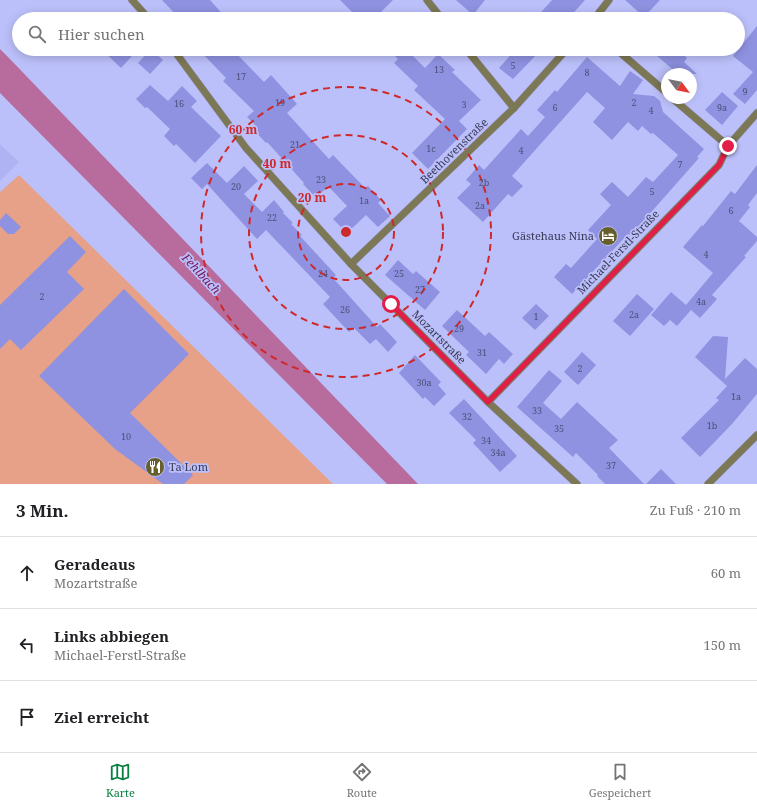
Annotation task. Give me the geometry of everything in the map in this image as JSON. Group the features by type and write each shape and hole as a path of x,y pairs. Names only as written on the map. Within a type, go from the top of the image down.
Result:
{"street":[{"path":"132,0 143,12"},
{"path":"426,0 436,12"},
{"path":"600,12 609,0"},
{"name":"Mozartstraße","path":"178,56 246,148 351,264 488,402 577,484"},
{"path":"472,56 514,108"},
{"name":"Beethovenstraße","path":"351,264 514,108 561,56"},
{"path":"624,56 661,88"},
{"path":"679,104 728,146"},
{"name":"Michael-Ferstl-Straße","path":"488,402 719,165 728,146 757,113"},
{"path":"708,484 757,435"}],"shaded area":[{"path":"0,144 19,162 0,181"},
{"path":"19,175 333,484 0,484 0,192"}],"water":[{"name":"Fehlbach","path":"0,49 418,484 387,484 0,93"}],"building":[{"path":"162,0 210,0 221,12 173,12"},
{"path":"340,0 393,0 381,12 352,12"},
{"path":"456,0 485,0 475,12 470,12"},
{"path":"552,0 585,0 574,12 541,12"},
{"path":"625,0 660,0 649,12 638,12"},
{"path":"757,26 757,90 745,104 733,94 753,72 733,56 745,56 745,41"},
{"path":"108,56 132,56 121,68"},
{"path":"144,56 159,56 163,60 150,74 138,63"},
{"path":"205,56 239,56 264,82 271,75 297,104 287,113 329,159 333,155 365,188 368,186 381,200 378,203 390,216 378,227 366,215 347,233 333,219 347,206 328,186 316,198 267,142 266,143 252,128 255,125 247,117 254,111 223,81 226,78"},
{"path":"395,56 413,56 425,68 436,56 440,56 455,70 452,72 481,100 459,121 467,129 428,169 412,153 445,119 414,90 418,86 394,63 398,59"},
{"path":"510,56 535,56 513,79 499,68"},
{"path":"657,56 685,56 687,58 684,62 690,68 671,68"},
{"path":"587,57 620,86 630,71 643,80 633,94 654,96 660,101 663,112 704,149 697,157 699,158 639,226 630,235 628,234 572,294 554,277 566,264 571,268 597,239 588,230 611,205 600,194 612,182 628,197 646,177 653,182 678,155 653,133 651,134 642,126 638,131 628,122 612,140 593,122 605,108 587,92 512,176 523,186 512,197 508,194 483,222 457,198 471,184 466,180 479,165 484,170 521,129 528,136 545,117 537,110 555,90 557,92"},
{"path":"150,85 168,101 182,86 197,101 191,107 221,136 195,163 176,144 174,146 164,136 170,129 147,107 145,108 136,99"},
{"path":"722,92 738,106 722,125 705,110"},
{"path":"207,163 227,183 244,166 258,181 244,194 262,212 274,200 284,212 283,213 293,223 291,224 302,235 300,236 336,275 333,278 377,327 380,324 397,342 388,352 376,339 370,344 354,328 349,332 323,304 330,297 266,230 257,239 207,184 202,189 191,178"},
{"path":"757,165 757,193 748,205 750,207 739,221 757,237 757,241 744,256 746,257 712,295 717,299 700,318 691,310 677,326 670,320 664,326 651,315 671,292 686,305 713,273 683,247 702,225 703,226 731,191 735,194"},
{"path":"6,213 21,227 14,234 8,234 0,226 0,220"},
{"path":"70,236 86,252 67,272 84,289 21,350 10,339 0,349 0,305"},
{"path":"398,260 413,274 416,271 440,292 425,310 385,275"},
{"path":"124,289 189,354 130,413 193,475 184,484 163,484 115,449 39,376"},
{"path":"637,294 654,309 630,336 613,321"},
{"path":"536,304 549,316 535,330 522,318"},
{"path":"457,310 485,336 489,332 513,354 504,364 499,359 486,374 466,355 469,352 442,326"},
{"path":"713,336 728,337 725,379 745,358 757,369 757,394 732,424 700,457 681,438 719,400 716,398 727,386 695,357"},
{"path":"582,352 596,365 578,385 564,372"},
{"path":"415,355 441,382 438,385 446,394 434,406 425,397 423,399 399,373"},
{"path":"549,370 562,381 543,403 561,419 577,402 618,440 609,448 644,484 605,484 576,453 573,457 517,407"},
{"path":"464,399 517,456 500,472 473,443 476,440 449,413"},
{"path":"661,469 676,484 646,484"}],"place":[{"name":"Gästehaus Nina","path":"608,236"},
{"name":"Ta Lom","path":"155,467"}],"route":[{"path":"391,304 488,402 719,165 728,146"}]}
